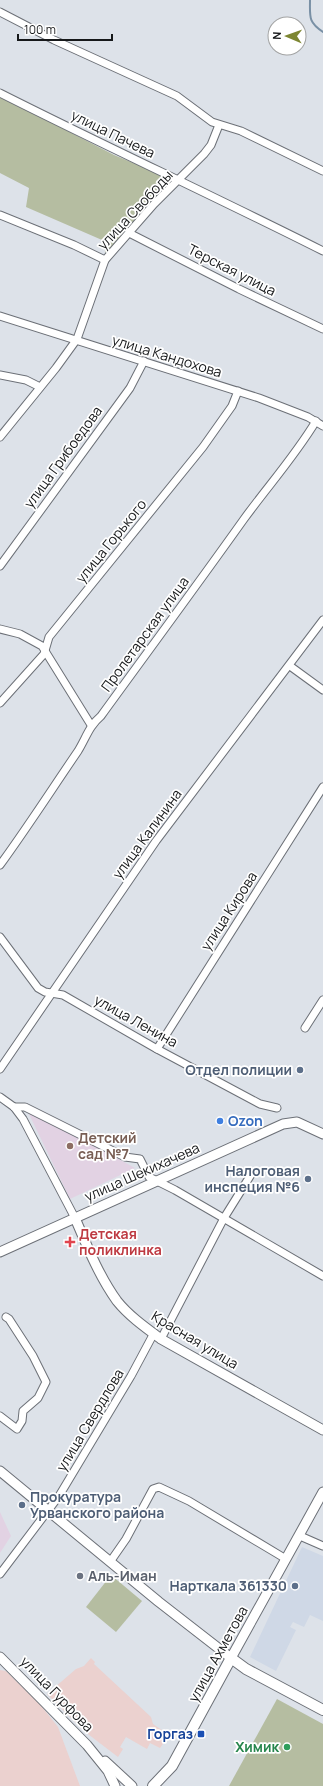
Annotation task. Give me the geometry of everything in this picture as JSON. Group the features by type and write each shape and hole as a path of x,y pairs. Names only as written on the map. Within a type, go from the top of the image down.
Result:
{"main road":[{"path":"231,1658 246,1669 323,1710"},
{"name":"улица Ахметова","path":"164,1786 172,1766 231,1658"},
{"name":"улица Ахметова","path":"153,1786 172,1766"}],"street":[{"path":"0,12 178,96 219,125 241,131 323,171"},
{"name":"улица Пачева","path":"0,93 323,251"},
{"name":"улица Свободы","path":"0,437 40,387 80,332 105,260 154,204 189,171 211,145 219,125"},
{"path":"0,215 74,245 105,260"},
{"name":"Терская улица","path":"129,234 323,329"},
{"name":"улица Кандохова","path":"0,316 238,391 316,421 323,426"},
{"name":"улица Грибоедова","path":"0,566 130,388 144,361"},
{"path":"0,375 26,380 40,387"},
{"name":"улица Горького","path":"0,702 42,658 46,650 49,637 203,447 232,406 238,391"},
{"name":"Пролетарская улица","path":"0,865 35,816 79,749 91,725 101,716 220,555 245,518 301,447 316,421"},
{"name":"улица Калинина","path":"0,1069 156,841 290,666 323,620"},
{"path":"0,629 32,639 46,650 91,725"},
{"path":"290,666 323,690"},
{"name":"улица Кирова","path":"157,1049 323,787"},
{"name":"улица Ленина","path":"0,937 38,988 52,994 63,995 157,1049 260,1104 277,1108"},
{"path":"305,1028 323,1000"},
{"name":"Красная улица","path":"0,1097 14,1107 24,1119 75,1218 100,1272 118,1302 140,1323 157,1336 323,1430"},
{"path":"14,1107 25,1107 125,1157 140,1159 149,1177 224,1218 323,1276"},
{"name":"улица Шекихачева","path":"0,1252 283,1124 297,1122 323,1134"},
{"name":"улица Свердлова","path":"0,1574 40,1519 49,1511 157,1336 224,1218 252,1173"},
{"path":"0,1416 16,1429 22,1421 23,1411 38,1398 46,1382 21,1336 6,1317"},
{"path":"0,1471 110,1562 231,1658"},
{"path":"110,1562 126,1539 153,1489 159,1487 189,1501 286,1559"},
{"name":"улица Ахметова","path":"231,1658 300,1536 323,1492"},
{"path":"300,1536 323,1546"},
{"name":"улица Гурфова","path":"0,1657 93,1752"},
{"path":"93,1752 108,1771 115,1786"},
{"path":"93,1752 132,1786"}],"shaded area":[{"name":"Детский сад №7","path":"28,1112 55,1124 135,1168 70,1199"},
{"path":"0,1512 11,1536 0,1553"},
{"path":"302,1547 323,1556 323,1621 310,1615 304,1627 293,1622 290,1627 296,1630 276,1671 250,1657"},
{"name":"Горгаз","path":"91,1658 95,1662 94,1664 151,1717 153,1724 169,1735 160,1748 150,1743 147,1749 126,1737 120,1747 123,1749 118,1757 84,1731 47,1694 76,1669 84,1666"},
{"path":"0,1670 6,1671 39,1703 58,1727 80,1786 0,1786"}],"green space":[{"path":"0,96 114,155 167,177 170,181 106,254 102,240 26,207 29,188 0,173"},
{"path":"111,1575 142,1601 116,1632 86,1607"},
{"name":"Химик","path":"277,1699 323,1724 323,1786 229,1786"}],"waterway":[{"path":"310,0 312,22 323,32"}],"place":[{"name":"Отдел полиции","path":"300,1070"},
{"name":"Ozon","path":"220,1121"},
{"name":"Детский сад №7","path":"70,1146"},
{"name":"Налоговая инспеция №6","path":"308,1179"},
{"name":"Детская поликлинка","path":"70,1242"},
{"name":"Прокуратура Урванского района","path":"22,1505"},
{"name":"Аль-Иман","path":"80,1576"},
{"name":"Нарткала 361330","path":"295,1586"},
{"name":"Горгаз","path":"201,1734"},
{"name":"Химик","path":"287,1747"}]}
